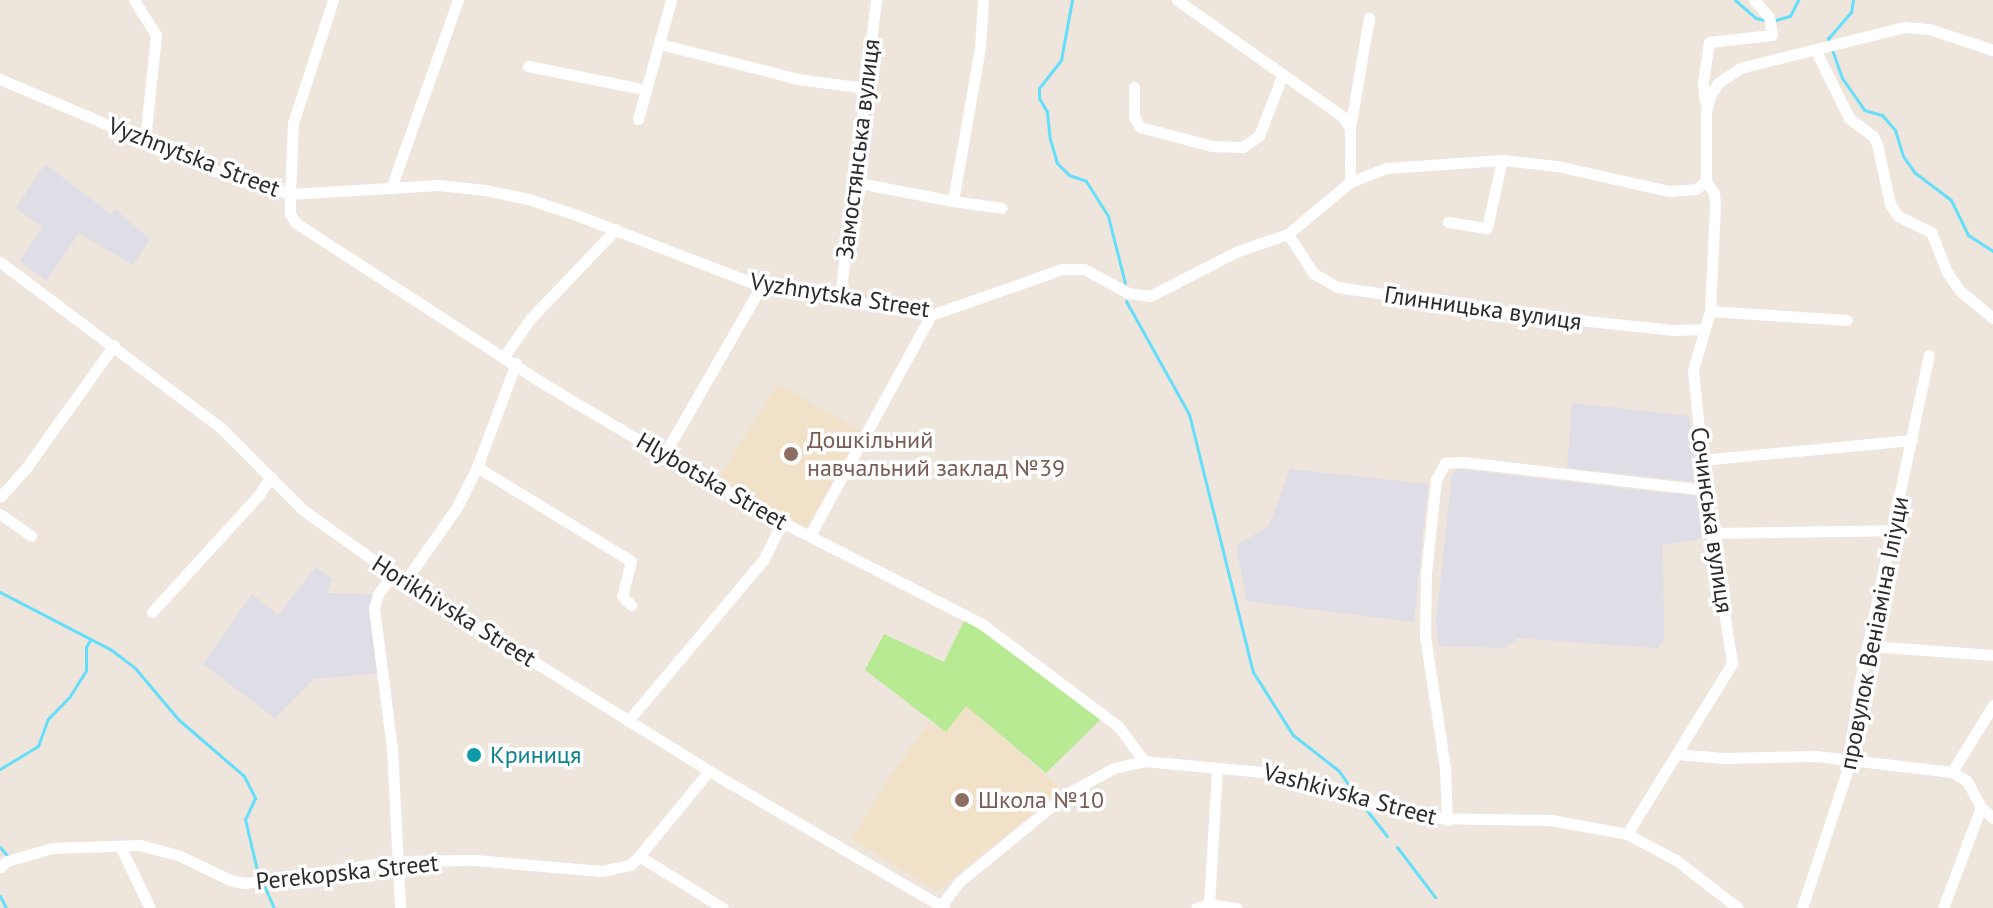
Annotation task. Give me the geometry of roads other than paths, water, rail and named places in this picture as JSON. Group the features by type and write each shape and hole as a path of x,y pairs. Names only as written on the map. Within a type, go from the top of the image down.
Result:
{"street":[{"path":"134,0 156,35 145,140"},
{"path":"290,194 293,123 333,0"},
{"path":"391,188 458,0"},
{"path":"638,119 671,0"},
{"name":"Замостянська вулиця","path":"840,297 876,0"},
{"path":"953,201 980,48 983,0"},
{"path":"1177,0 1342,116 1350,128"},
{"path":"1706,181 1703,82 1709,42 1733,38 1764,39 1772,35 1772,22 1754,0"},
{"path":"1350,182 1350,128 1369,18"},
{"path":"1706,111 1718,83 1740,68 1905,27 1929,29 1993,50"},
{"path":"660,44 798,79 865,88"},
{"path":"1820,50 1849,118 1873,136 1877,144 1890,204 1898,216 1931,232 1947,272 1959,290 1993,318"},
{"path":"528,66 647,90"},
{"path":"1134,87 1134,117 1140,127 1212,146 1243,147 1259,136 1282,76"},
{"name":"Vyzhnytska Street","path":"0,79 229,176 290,194 439,185 485,190 528,199 616,229 761,286 840,297 931,315 1062,269 1084,269 1128,293 1150,296 1238,251 1288,234 1350,182 1387,168 1502,160 1557,166 1669,191 1696,189 1706,181"},
{"path":"1448,222 1487,228 1502,160"},
{"name":"Сочинська вулиця","path":"1627,834 1732,663 1701,460 1693,370 1710,311 1715,206 1714,193 1706,181"},
{"path":"854,182 1002,208"},
{"name":"Hlybotska Street","path":"290,194 290,214 306,231 505,355 544,384 782,522 982,624 1118,726 1144,761"},
{"path":"505,355 531,318 616,229"},
{"name":"Глинницька вулиця","path":"1288,234 1313,273 1337,287 1521,314 1674,330 1704,329"},
{"name":"Horikhivska Street","path":"0,262 220,427 303,510 393,574 709,771 941,907"},
{"path":"664,455 761,286"},
{"path":"1710,311 1847,320"},
{"path":"810,535 931,315"},
{"path":"0,497 26,468 114,345"},
{"name":"провулок Веніаміна Іліуци","path":"1802,908 1847,771 1929,355"},
{"path":"406,580 457,507 477,467 516,363"},
{"path":"1701,460 1912,440"},
{"path":"1447,820 1445,768 1425,636 1426,573 1436,480 1445,463 1463,462 1705,490"},
{"path":"477,467 631,561 622,596 631,605"},
{"path":"152,612 258,496 271,477"},
{"path":"0,514 31,536"},
{"path":"628,721 764,559 782,522"},
{"path":"1712,533 1893,530"},
{"path":"393,574 378,594 374,608 393,760 400,908"},
{"path":"1870,646 1993,655"},
{"path":"1952,772 1993,705"},
{"path":"1676,754 1847,760 1952,772 1967,781 1981,807 1993,818"},
{"name":"Vashkivska Street","path":"941,907 960,881 1068,793 1114,768 1144,761 1295,775 1406,813 1447,820 1551,820 1627,834 1676,860 1738,908"},
{"path":"1209,904 1217,768"},
{"name":"Perekopska Street","path":"2,861 52,848 140,845 178,855 232,881 245,883 396,861 474,860 602,871 630,865 709,771"},
{"path":"1943,908 1981,807"},
{"path":"120,846 150,908"},
{"path":"639,856 723,908"},
{"path":"1196,908 1209,904 1237,908"}],"waterway":[{"path":"1072,0 1061,60 1039,88 1039,98 1047,112 1057,163 1069,175 1086,181 1108,216 1125,283"},
{"path":"1735,0 1756,18 1765,20"},
{"path":"1772,21 1790,16 1798,0"},
{"path":"1853,0 1851,12 1828,38 1842,78 1864,110 1882,115 1895,130 1903,156 1914,172 1951,200 1968,235 1993,251"},
{"path":"1126,301 1189,414 1253,672 1293,735 1339,771 1348,784"},
{"path":"0,592 110,649 135,668 179,720 244,776 255,798 245,819 257,870 274,908"},
{"path":"0,769 38,746 48,719 70,696 86,670 86,647 91,639"},
{"path":"1361,803 1387,836"},
{"path":"0,847 9,858"},
{"path":"1397,847 1435,897"},
{"path":"0,896 6,908"}],"place":[{"name":"Дошкільний навчальний заклад №39","path":"791,454"},
{"name":"Криниця","path":"474,755"},
{"name":"Школа №10","path":"962,800"}]}
